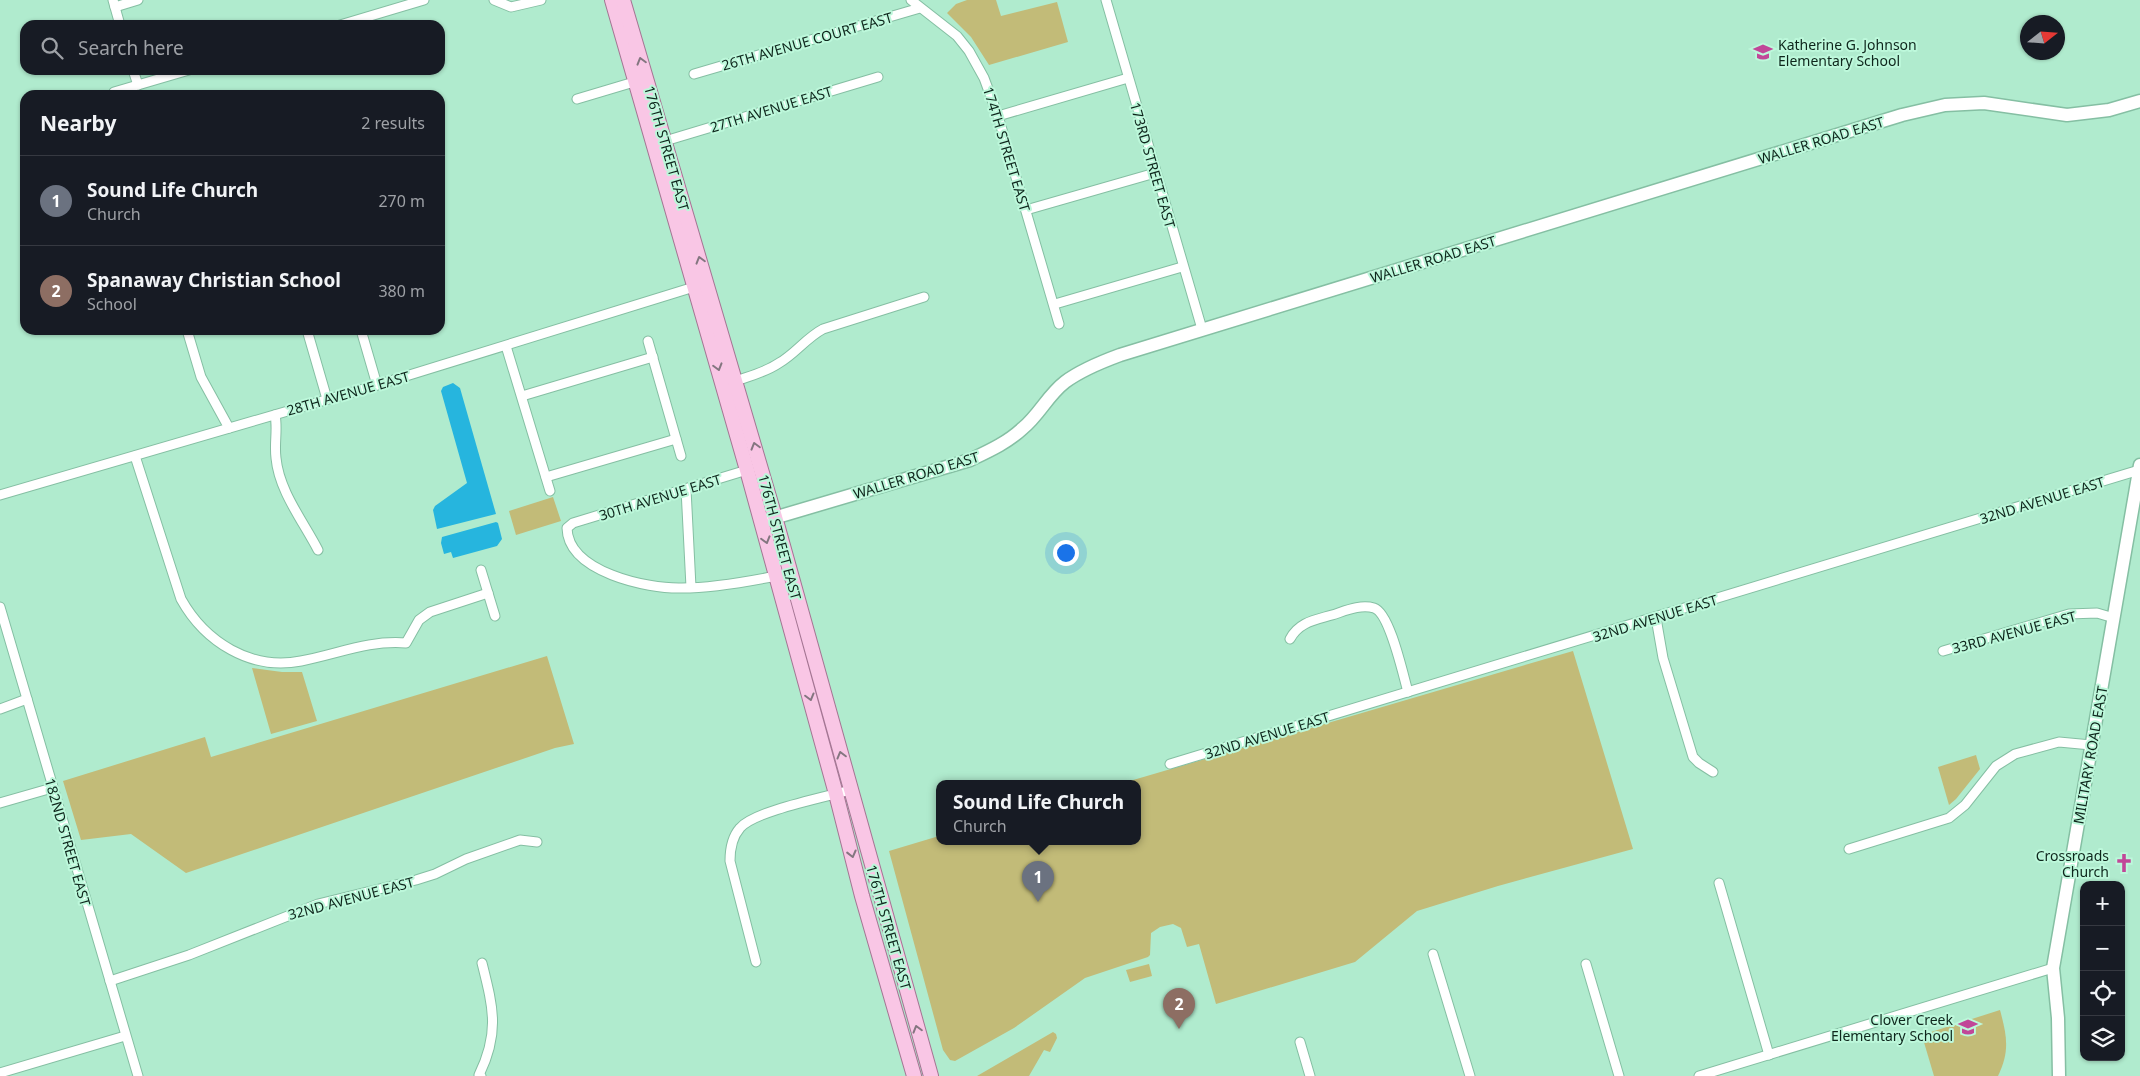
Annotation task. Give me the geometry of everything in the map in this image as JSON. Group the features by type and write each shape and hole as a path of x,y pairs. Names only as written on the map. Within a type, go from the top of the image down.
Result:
{"main road":[{"name":"176TH STREET EAST","path":"612,0 776,576 931,1076"},
{"path":"617,0 624,26 632,30"},
{"name":"176TH STREET EAST","path":"624,0 775,518 843,792 862,896 914,1076"},
{"path":"694,287 701,290 714,333 723,340"}],"street":[{"path":"119,20 114,4 138,0"},
{"path":"356,20 422,0"},
{"path":"494,0 511,7 541,0"},
{"name":"174TH STREET EAST","path":"911,0 957,36 969,51 984,78 998,116 1055,304 1059,324"},
{"name":"173RD STREET EAST","path":"1106,0 1182,267 1202,329"},
{"name":"26TH AVENUE COURT EAST","path":"694,74 920,8"},
{"path":"135,75 138,85"},
{"path":"121,90 172,75"},
{"name":"27TH AVENUE EAST","path":"664,141 878,77"},
{"path":"998,116 1128,78"},
{"path":"576,100 634,82"},
{"name":"WALLER ROAD EAST","path":"761,522 970,460 992,450 1024,428 1049,397 1064,383 1079,373 1120,355 1202,329 1929,108 1963,103 1984,103 2067,115 2088,114 2140,102"},
{"path":"1026,210 1155,173"},
{"path":"1055,304 1182,267"},
{"name":"28TH AVENUE EAST","path":"0,495 377,385 694,287"},
{"path":"736,380 781,362 812,335 822,329 924,297"},
{"path":"188,335 201,377 229,428"},
{"path":"308,335 327,399"},
{"path":"362,335 377,385"},
{"path":"648,341 681,456"},
{"path":"506,346 550,491"},
{"path":"522,396 653,357"},
{"path":"275,415 277,427 276,459 286,492 318,550"},
{"path":"546,477 676,439"},
{"path":"135,456 174,583 186,608 193,619 216,641 231,651 249,658 284,663 299,662 358,646 378,643 406,644 419,620 430,612 488,593"},
{"name":"MILITARY ROAD EAST","path":"2059,1076 2058,1018 2053,968 2091,745 2138,494 2140,468"},
{"name":"32ND AVENUE EAST","path":"1170,764 1656,618 2140,468"},
{"name":"30TH AVENUE EAST","path":"691,587 681,588 653,585 621,578 600,570 579,556 572,547 567,535 567,528 573,524 747,470"},
{"path":"686,489 691,587 776,576"},
{"path":"481,570 495,616"},
{"name":"182ND STREET EAST","path":"0,607 138,1076"},
{"path":"1290,639 1295,630 1307,622 1357,608 1378,610 1387,623 1408,692"},
{"name":"33RD AVENUE EAST","path":"1943,651 2068,614 2097,613 2114,618"},
{"path":"1656,618 1663,658 1693,756 1699,764 1713,772"},
{"path":"0,709 27,699"},
{"path":"1849,850 1949,818 1965,805 1996,766 2015,754 2059,742 2091,745"},
{"path":"0,804 52,788"},
{"path":"756,962 730,861 733,840 741,827 760,816 843,792"},
{"name":"32ND AVENUE EAST","path":"110,981 189,955 286,915 318,904 435,874 466,859 520,840 537,842"},
{"path":"1719,883 1769,1055"},
{"path":"1433,954 1470,1076"},
{"path":"480,1076 488,1054 492,1034 492,998 482,963"},
{"path":"1586,964 1619,1076"},
{"path":"1699,1076 2053,968"},
{"path":"0,1073 125,1036"},
{"path":"1300,1042 1310,1076"}],"shaded area":[{"path":"967,0 996,0 1001,16 1057,2 1068,42 989,65 971,37 947,13 956,4"},
{"path":"553,497 561,521 516,535 509,511"},
{"path":"1573,651 1633,849 1498,886 1417,911 1355,962 1216,1004 1199,944 1187,947 1181,928 1173,924 1160,927 1151,933 1150,955 1148,957 1085,978 1014,1028 955,1061 950,1060 943,1050 889,851 936,837 936,845 1141,845 1141,780 1133,780"},
{"path":"547,656 574,744 555,748 186,873 131,834 81,840 63,781 205,737 211,757"},
{"path":"252,668 282,672 302,672 317,721 271,734"},
{"path":"1976,755 1980,769 1949,805 1938,767"},
{"path":"1149,964 1152,976 1130,982 1126,970"},
{"path":"2000,1010 2006,1051 1998,1076 1934,1076 1923,1039 1928,1033"},
{"path":"1053,1032 1057,1038 1050,1052 1044,1050 1029,1076 977,1076"}],"water":[{"path":"453,383 460,388 496,514 437,529 433,510 435,506 467,483 441,391 443,387"},
{"path":"498,523 502,539 497,546 453,558 451,552 444,554 441,543 442,537"}],"place":[{"name":"Katherine G. Johnson Elementary School","path":"1763,52"},
{"name":"Crossroads Church","path":"2124,863"},
{"name":"Sound Life Church","path":"1038,902"},
{"name":"Clover Creek Elementary School","path":"1968,1027"},
{"name":"Spanaway Christian School","path":"1179,1029"}]}
